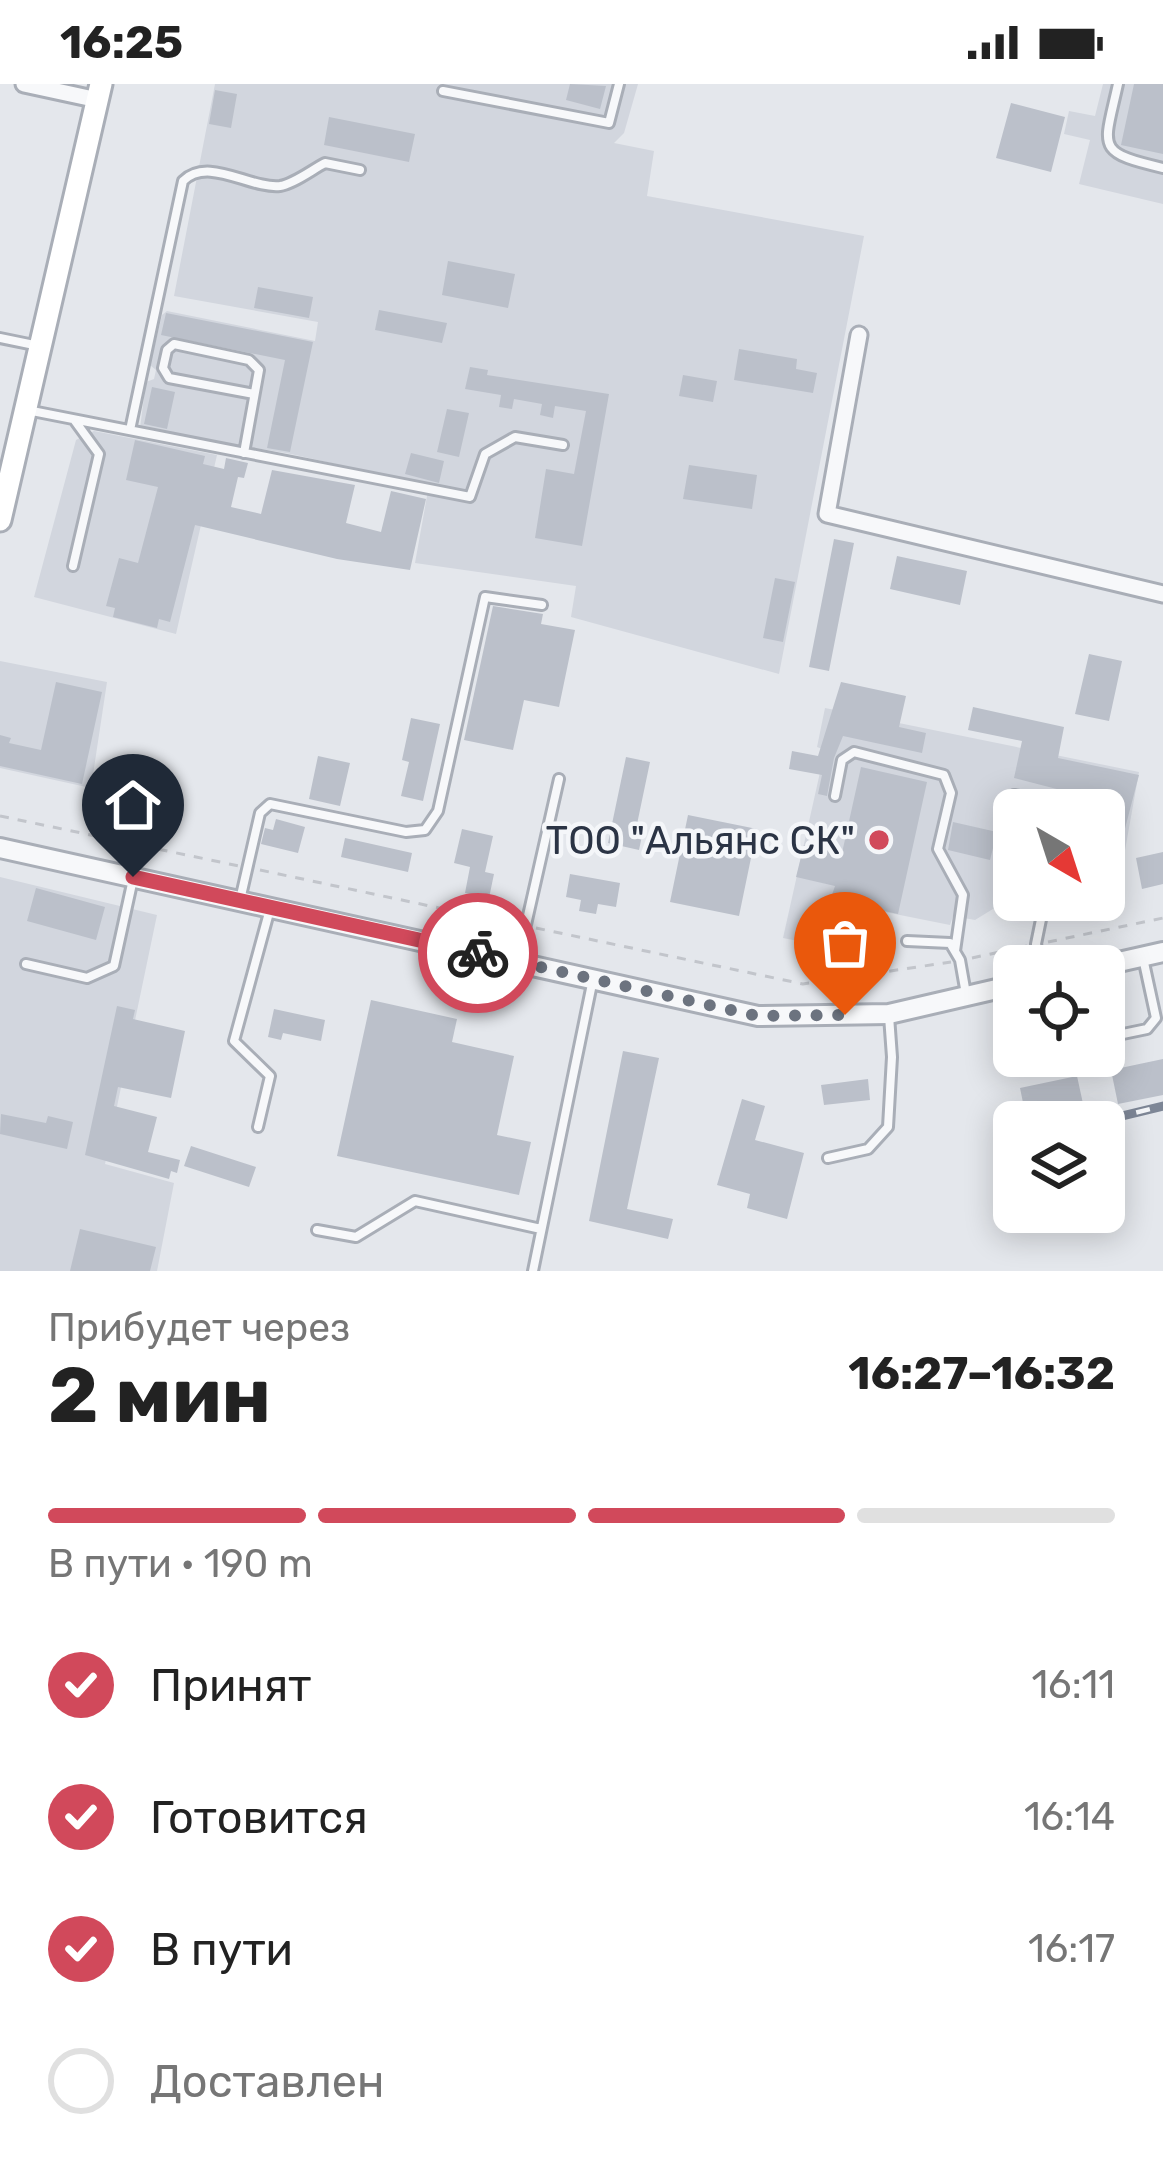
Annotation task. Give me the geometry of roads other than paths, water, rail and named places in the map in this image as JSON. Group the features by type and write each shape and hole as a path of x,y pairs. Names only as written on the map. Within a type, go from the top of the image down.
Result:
{"main road":[{"path":"0,520 99,92"}],"street":[{"path":"24,84 99,92"},
{"path":"859,334 826,514 1163,594"},
{"path":"0,848 758,1016 889,1014 993,990"}],"lane":[{"path":"442,91 609,123 620,84"},
{"path":"1118,84 1106,137 1109,147 1121,158 1163,168"},
{"path":"130,430 183,181 191,173 206,172 281,186 325,163 360,170"},
{"path":"0,338 40,346"},
{"path":"244,453 259,370 248,360 174,344 167,350 163,368 170,378 254,394"},
{"path":"26,410 470,497 485,454 515,437 563,445"},
{"path":"74,419 99,454 74,566"},
{"path":"240,901 260,813 270,804 406,832 425,830 438,811 485,597 542,605"},
{"path":"835,796 842,760 854,752 944,775 951,793 938,850 964,895 957,956"},
{"path":"518,962 559,779"},
{"path":"26,964 87,979 114,966 133,877"},
{"path":"258,1127 269,1076 234,1041 271,908"},
{"path":"907,940 950,944 967,996"},
{"path":"1125,1034 1147,1029 1156,1018 1153,954"},
{"path":"532,1271 594,978"},
{"path":"828,1158 868,1149 888,1126 889,1014"},
{"path":"317,1230 356,1237 415,1201 541,1229"}],"railway":[{"path":"1125,1115 1163,1106"}],"place":[{"name":"ТОО \"Альянс СК\"","path":"879,840"}]}
